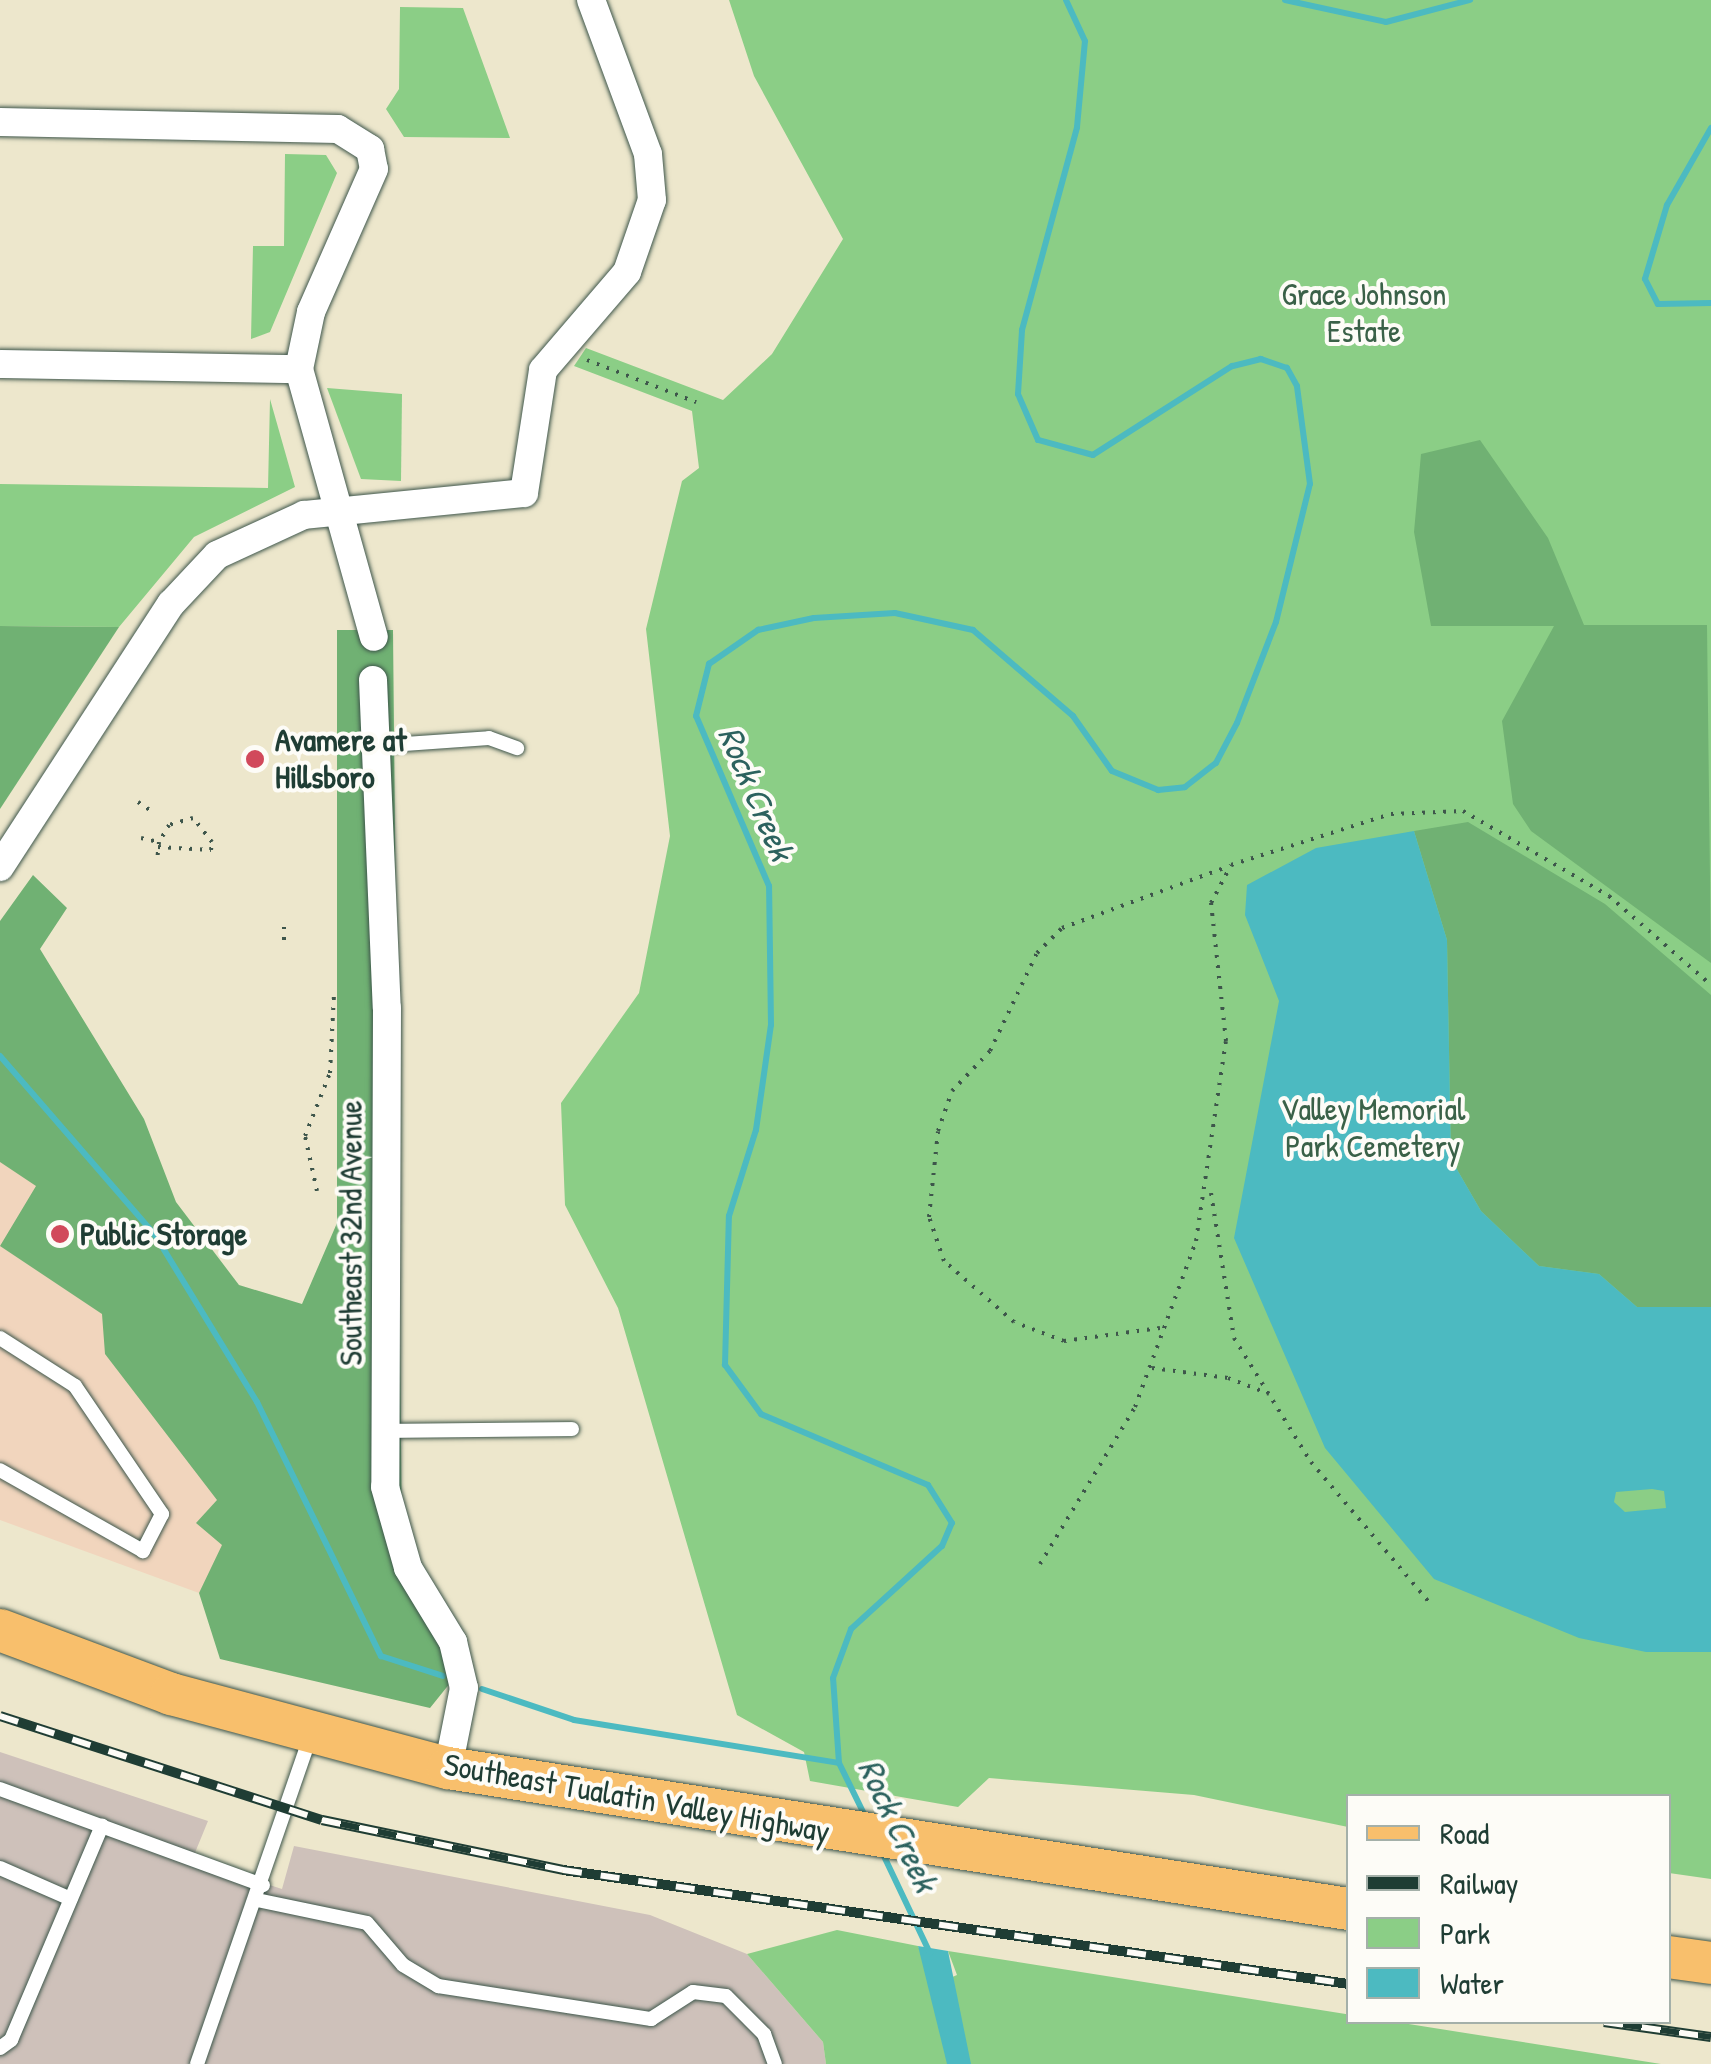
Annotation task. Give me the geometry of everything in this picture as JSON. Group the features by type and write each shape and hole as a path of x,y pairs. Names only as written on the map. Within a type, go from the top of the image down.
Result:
{"main road":[{"name":"Southeast Tualatin Valley Highway","path":"0,1630 311,1735 448,1768 779,1824 1346,1910"},
{"path":"1671,1956 1711,1963"}],"street":[{"path":"0,867 189,581 254,532 343,508 524,494 543,370 627,272 652,200 648,154 592,0"},
{"path":"0,122 338,129 370,149 374,170 311,312 299,369 343,508 374,637"},
{"path":"0,364 299,369"},
{"name":"Southeast 32nd Avenue","path":"373,680 387,1008 386,1432 393,1528 452,1642 464,1688 448,1768"}],"lane":[{"path":"376,746 488,738 517,748"},
{"path":"0,1338 74,1386 162,1514 144,1551 0,1470"},
{"path":"386,1432 572,1429"},
{"path":"197,2064 260,1892 311,1735"},
{"path":"0,1789 102,1826 260,1892 367,1922 403,1966 438,1986 651,2019 692,1992 726,1996 764,2034 776,2064"},
{"path":"0,2048 102,1826"},
{"path":"0,1868 71,1899"}],"path":[{"path":"578,356 696,402"},
{"path":"138,802 153,812"},
{"path":"1161,1328 1064,1341 1014,1322 958,1273 929,1217 938,1131 952,1091 990,1051 1037,953 1062,928 1232,864 1391,814 1463,811 1609,896 1711,985"},
{"path":"141,838 158,844 212,842 193,818 168,825 158,844 157,860"},
{"path":"1040,1564 1151,1368 1210,1188 1226,1042 1211,903 1232,864"},
{"path":"284,927 284,945"},
{"path":"316,1191 305,1136 330,1073 334,995"},
{"path":"1210,1188 1234,1338 1311,1462 1429,1602"},
{"path":"1151,1368 1228,1378 1269,1394"}],"shaded area":[{"name":"Public Storage","path":"0,1050 260,1493 199,1593 0,1520"},
{"path":"0,1752 208,1821 192,1860 282,1889 294,1846 650,1915 747,1954 823,2042 826,2064 0,2064"}],"green space":[{"path":"729,0 1711,0 1711,1879 1671,1873 1671,1794 1346,1794 1346,1827 1194,1795 989,1778 958,1807 810,1781 804,1752 737,1715 618,1308 565,1205 561,1103 639,993 670,836 646,629 682,481 699,468 692,411 574,366 586,348 723,400 772,354 843,239 754,76"},
{"path":"400,7 463,8 510,138 404,137 386,109 399,89"},
{"path":"285,154 326,155 337,173 270,332 251,339 253,246 284,246"},
{"path":"327,388 402,394 401,481 361,479"},
{"path":"270,399 295,487 194,537 119,627 0,626 0,484 268,488"},
{"path":"1480,440 1548,538 1584,625 1707,625 1711,963 1531,831 1513,804 1502,721 1554,626 1431,626 1414,532 1421,454"},
{"path":"0,626 119,627 0,809"},
{"path":"337,630 393,630 402,1544 463,1667 430,1708 220,1659 199,1593 222,1545 196,1523 217,1500 105,1354 102,1314 0,1246 36,1186 0,1162 0,921 33,875 67,908 40,949 144,1119 176,1202 239,1285 302,1304 337,1223"},
{"path":"1468,822 1605,904 1711,995 1711,1307 1637,1307 1599,1274 1539,1266 1481,1211 1451,1159 1447,940 1414,831"},
{"path":"837,1930 918,1946 934,1985 957,1975 948,1951 1346,2014 1346,2024 1409,2024 1661,2064 826,2064 823,2042 747,1954"}],"water":[{"path":"1414,831 1447,940 1451,1159 1481,1211 1539,1266 1599,1274 1637,1307 1711,1307 1711,1652 1646,1652 1579,1638 1434,1579 1325,1448 1234,1238 1279,1001 1245,915 1247,885 1316,848","holes":["1664,1491 1666,1508 1625,1512 1614,1502 1616,1492"]},
{"path":"918,1946 948,1951 971,2064 947,2064"}],"waterway":[{"name":"Rock Creek","path":"866,1818 839,1763 833,1678 851,1629 942,1546 952,1523 928,1485 761,1414 725,1365 729,1216 756,1130 771,1025 769,886 696,716 709,664 758,630 814,618 895,613 973,630 1073,716 1112,771 1158,790 1185,787 1216,763 1237,723 1276,622 1310,484 1297,386 1287,368 1261,359 1232,366 1093,455 1038,440 1018,394 1022,330 1077,127 1085,41 1066,0"},
{"name":"Rock Creek","path":"1285,0 1386,22 1470,0"},
{"name":"Rock Creek","path":"1711,128 1667,205 1645,279 1658,304 1711,303"},
{"path":"0,1056 155,1235 257,1402 381,1656 443,1676"},
{"path":"482,1689 574,1720 839,1763"},
{"name":"Rock Creek","path":"882,1852 930,1953"}],"railway":[{"path":"0,1716 322,1820 563,1870 1346,1984"},
{"path":"1618,2024 1711,2037"}],"place":[{"name":"Avamere at Hillsboro","path":"255,759"},
{"name":"Public Storage","path":"60,1234"}],"park label":[{"name":"Grace Johnson Estate","path":"1364,314"},
{"name":"Valley Memorial Park Cemetery","path":"1373,1128"}]}
